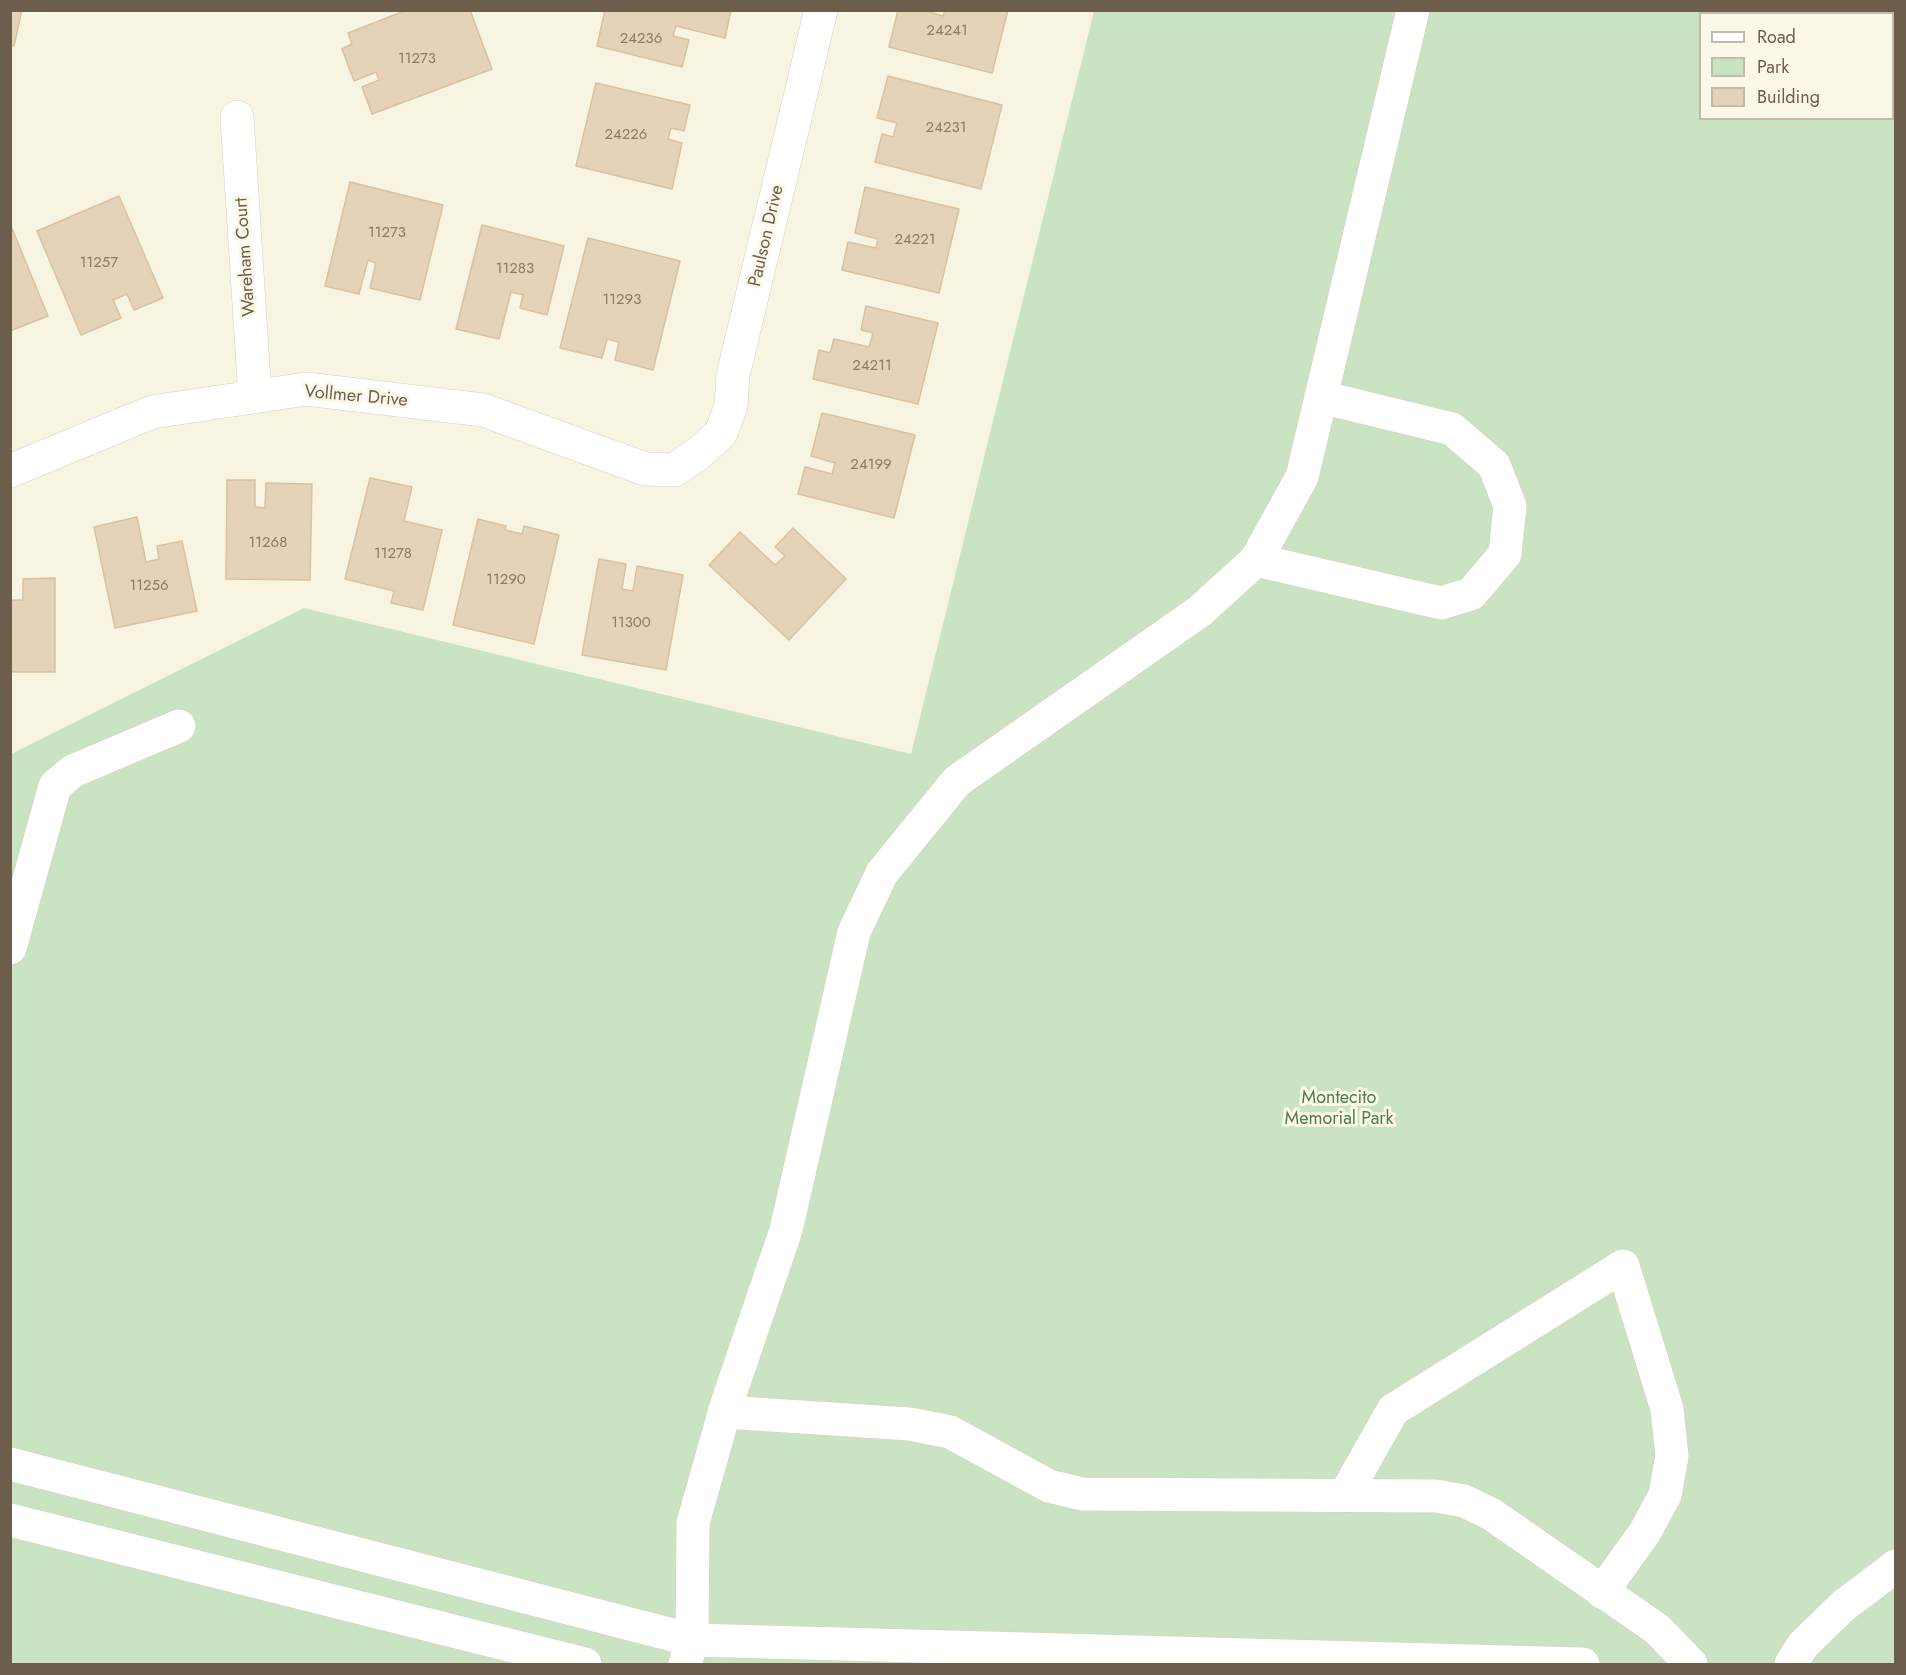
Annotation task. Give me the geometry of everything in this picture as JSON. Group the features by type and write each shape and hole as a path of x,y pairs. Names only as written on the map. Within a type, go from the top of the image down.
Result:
{"street":[{"name":"Paulson Drive","path":"699,453 721,433 731,405 733,375 821,10"},
{"path":"689,1652 693,1523 724,1412 786,1230 854,932 882,873 957,781 1200,611 1256,560 1302,477 1413,10"},
{"name":"Wareham Court","path":"237,117 255,397"},
{"name":"Vollmer Drive","path":"10,471 152,412 306,389 483,410 645,469 674,470 699,453"},
{"path":"1256,560 1441,603 1471,594 1505,554 1510,506 1494,465 1452,429 1321,397"},
{"path":"10,948 55,786 73,771 179,726"},
{"path":"1345,1495 1392,1410 1623,1266 1667,1409 1672,1456 1665,1495 1645,1532 1602,1592"},
{"path":"724,1412 910,1424 950,1432 1049,1486 1082,1494 1436,1496 1464,1501 1491,1514 1656,1629 1691,1665"},
{"path":"10,1464 689,1652 1583,1665"},
{"path":"10,1520 585,1665"},
{"path":"1791,1665 1803,1645 1843,1606 1896,1566"}],"green space":[{"name":"Montecito Memorial Park","path":"1094,11 1895,11 1895,1664 11,1664 11,754 304,608 911,754"}],"building":[{"path":"10,10 22,10 14,46 10,45"},
{"path":"407,10 470,10 492,69 372,114 362,87 379,80 376,72 354,81 342,49 352,44 348,33"},
{"path":"605,10 731,10 725,38 676,26 673,36 689,40 682,67 597,46"},
{"path":"898,10 923,10 943,16 945,10 1008,10 992,73 889,47"},
{"path":"888,76 1002,105 981,189 875,162 882,134 893,137 897,123 877,118"},
{"path":"596,83 690,105 684,131 671,128 668,139 682,143 672,189 576,166"},
{"path":"350,182 443,205 420,300 370,288 376,263 368,260 359,294 325,286"},
{"path":"865,187 959,209 939,293 842,270 848,242 876,248 878,239 855,233"},
{"path":"119,196 163,298 134,310 127,294 113,300 121,318 81,335 37,231"},
{"path":"482,225 564,246 547,315 520,308 523,295 511,292 499,339 456,329"},
{"path":"10,227 48,316 10,331"},
{"path":"588,238 680,261 653,370 615,360 619,342 607,339 602,358 560,348"},
{"path":"866,306 938,323 918,404 813,379 819,350 830,353 834,339 869,347 873,333 861,330"},
{"path":"822,413 915,435 894,518 798,494 805,467 832,474 835,463 811,456"},
{"path":"370,478 412,487 404,521 442,530 423,610 391,603 394,591 345,579"},
{"path":"227,480 255,480 255,507 265,508 266,483 312,484 310,580 226,579"},
{"path":"137,517 146,562 159,559 157,546 182,541 197,611 115,628 94,527"},
{"path":"478,519 506,526 505,530 522,534 524,526 559,535 534,644 453,625"},
{"path":"793,528 846,579 789,640 709,565 740,532 775,565 785,556 775,547"},
{"path":"599,559 626,564 622,589 633,591 637,566 683,575 666,670 582,655"},
{"path":"55,578 55,672 10,672 10,600 23,600 23,579"}]}
